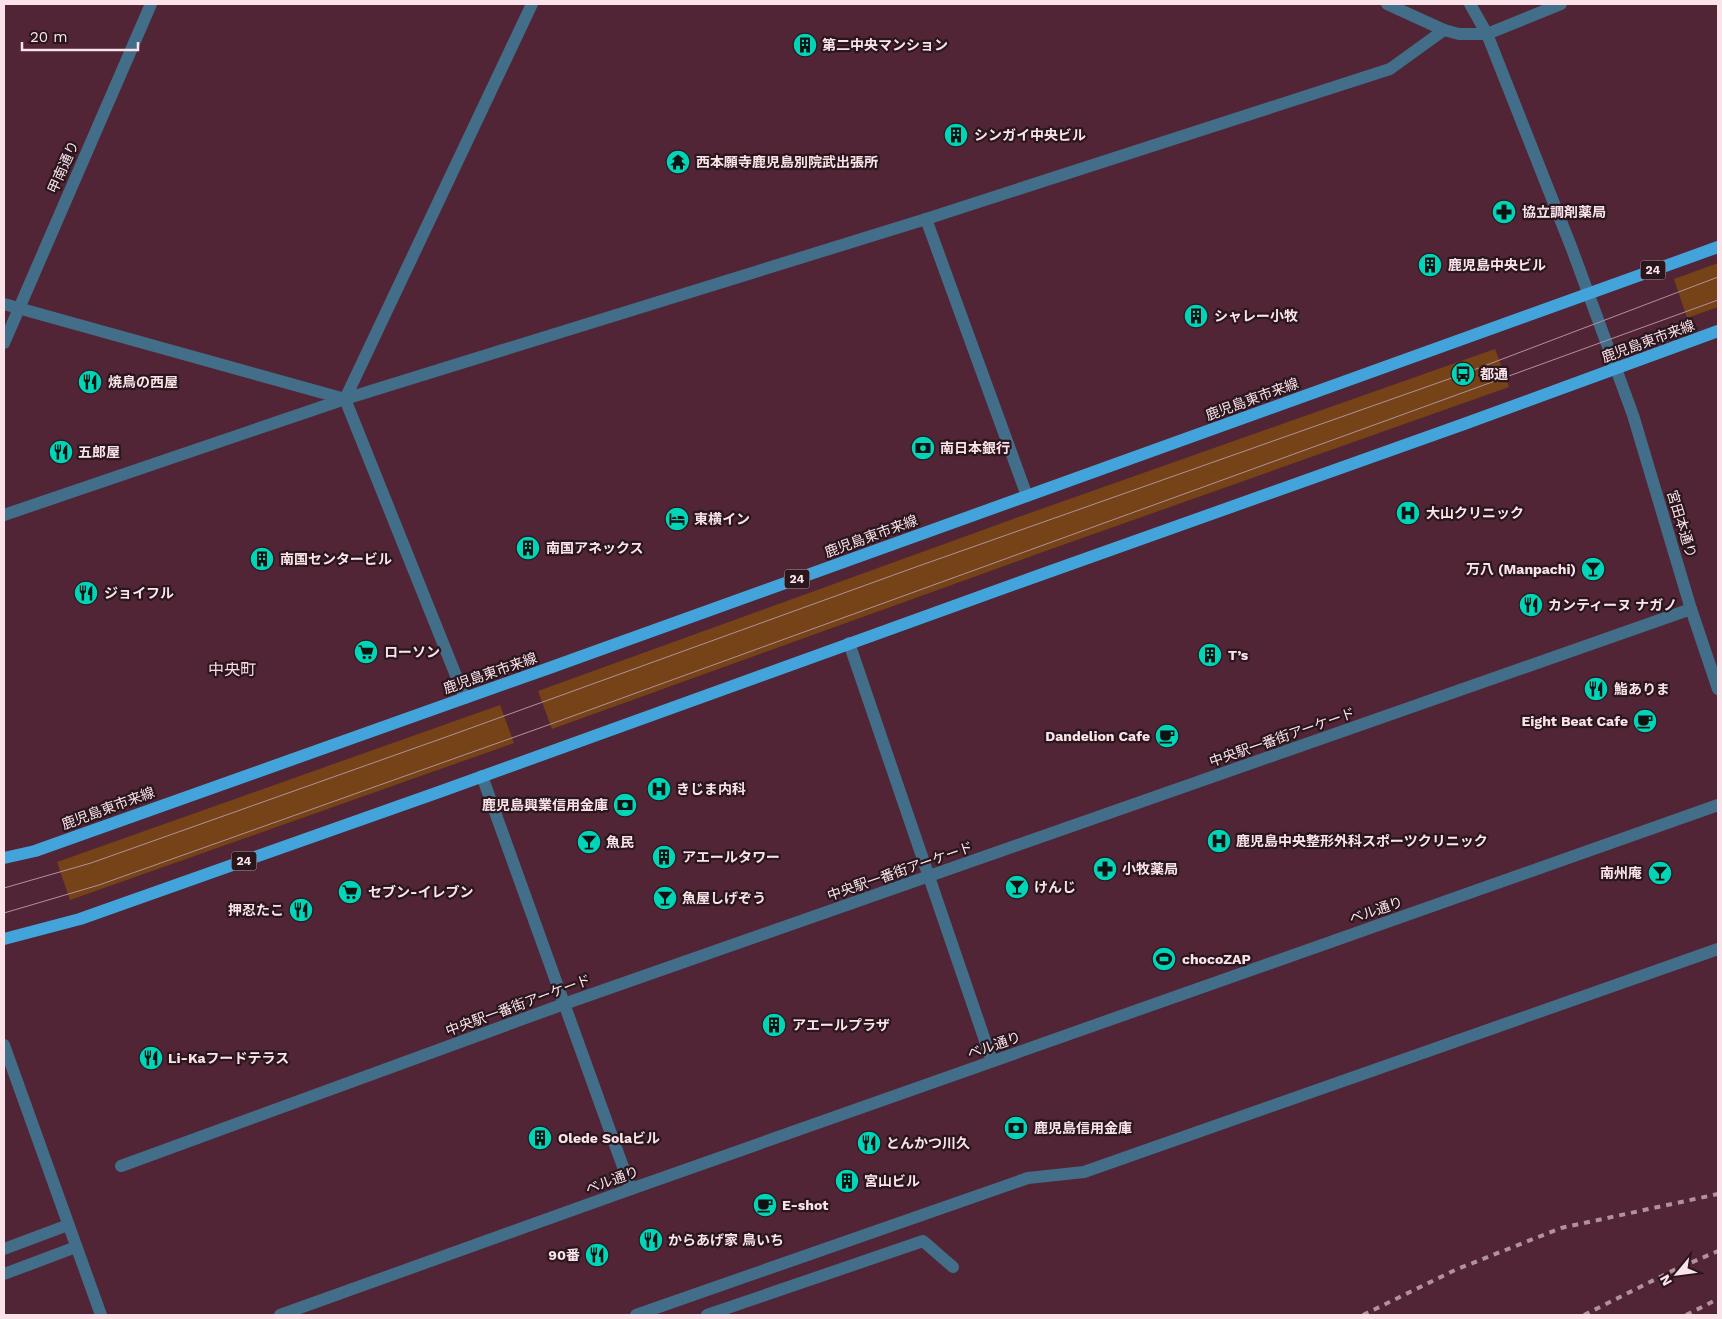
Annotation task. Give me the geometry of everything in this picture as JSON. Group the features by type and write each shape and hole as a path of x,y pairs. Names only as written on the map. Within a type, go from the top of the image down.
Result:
{"main road":[{"name":"鹿児島東市来線","path":"4,858 35,850 465,698 1718,247"},
{"name":"鹿児島東市来線","path":"4,939 80,919 1718,331"}],"street":[{"name":"甲南通り","path":"4,342 151,4"},
{"path":"465,698 345,399 532,4"},
{"path":"1387,4 1444,30 1459,34 1486,34 1561,4"},
{"name":"宮田本通り","path":"1470,4 1486,34 1616,368 1633,415 1718,689"},
{"path":"4,515 345,399 926,219 1390,69 1444,30"},
{"path":"926,219 1027,496"},
{"path":"4,304 345,399"},
{"name":"中央駅一番街アーケード","path":"121,1166 564,1004 1692,609"},
{"path":"849,644 992,1061"},
{"path":"482,776 631,1189"},
{"name":"ベル通り","path":"280,1315 1718,805"},
{"path":"636,1315 1028,1178 1084,1172 1718,949"},
{"path":"4,1045 101,1315"},
{"path":"4,1249 68,1225"},
{"path":"707,1315 923,1241 954,1267"},
{"path":"4,1274 76,1247"}],"shaded area":[{"path":"1718,263 1718,307 1687,318 1674,279"},
{"path":"1495,349 1509,387 1040,553 552,729 538,691 1027,514"},
{"path":"500,705 514,743 70,900 57,862"}],"tram line":[{"path":"4,888 91,863 446,737 913,568 1463,374 1718,277"},
{"path":"4,913 99,885 537,729 1718,300"}],"railway":[{"path":"1363,1315 1455,1270 1561,1228 1718,1194"},
{"path":"1584,1315 1674,1270 1718,1251"},
{"path":"1686,1315 1718,1299"}],"place":[{"name":"第二中央マンション","path":"805,45"},
{"name":"シンガイ中央ビル","path":"956,135"},
{"name":"西本願寺鹿児島別院武出張所","path":"678,162"},
{"name":"協立調剤薬局","path":"1504,212"},
{"name":"鹿児島中央ビル","path":"1430,265"},
{"name":"シャレー小牧","path":"1196,316"},
{"name":"都通","path":"1463,374"},
{"name":"焼鳥の西屋","path":"90,382"},
{"name":"南日本銀行","path":"923,448"},
{"name":"五郎屋","path":"61,452"},
{"name":"大山クリニック","path":"1408,513"},
{"name":"東横イン","path":"677,519"},
{"name":"南国アネックス","path":"528,548"},
{"name":"南国センタービル","path":"262,559"},
{"name":"万八 (Manpachi)","path":"1593,569"},
{"name":"ジョイフル","path":"86,593"},
{"name":"カンティーヌ ナガノ","path":"1531,605"},
{"name":"ローソン","path":"366,652"},
{"name":"T’s","path":"1210,655"},
{"name":"鮨ありま","path":"1596,689"},
{"name":"Eight Beat Cafe","path":"1645,721"},
{"name":"Dandelion Cafe","path":"1167,736"},
{"name":"きじま内科","path":"659,789"},
{"name":"鹿児島興業信用金庫","path":"625,805"},
{"name":"鹿児島中央整形外科スポーツクリニック","path":"1219,841"},
{"name":"魚民","path":"589,842"},
{"name":"アエールタワー","path":"664,857"},
{"name":"小牧薬局","path":"1105,869"},
{"name":"南州庵","path":"1660,873"},
{"name":"けんじ","path":"1017,887"},
{"name":"セブン-イレブン","path":"350,892"},
{"name":"魚屋しげぞう","path":"665,898"},
{"name":"押忍たこ","path":"301,910"},
{"name":"chocoZAP","path":"1164,959"},
{"name":"アエールプラザ","path":"774,1025"},
{"name":"Li-Kaフードテラス","path":"151,1058"},
{"name":"鹿児島信用金庫","path":"1016,1128"},
{"name":"Olede Solaビル","path":"540,1138"},
{"name":"とんかつ川久","path":"869,1143"},
{"name":"宮山ビル","path":"847,1181"},
{"name":"E-shot","path":"765,1205"},
{"name":"からあげ家 鳥いち","path":"651,1240"},
{"name":"90番","path":"597,1255"}],"district":[{"name":"中央町","path":"232,669"}]}
